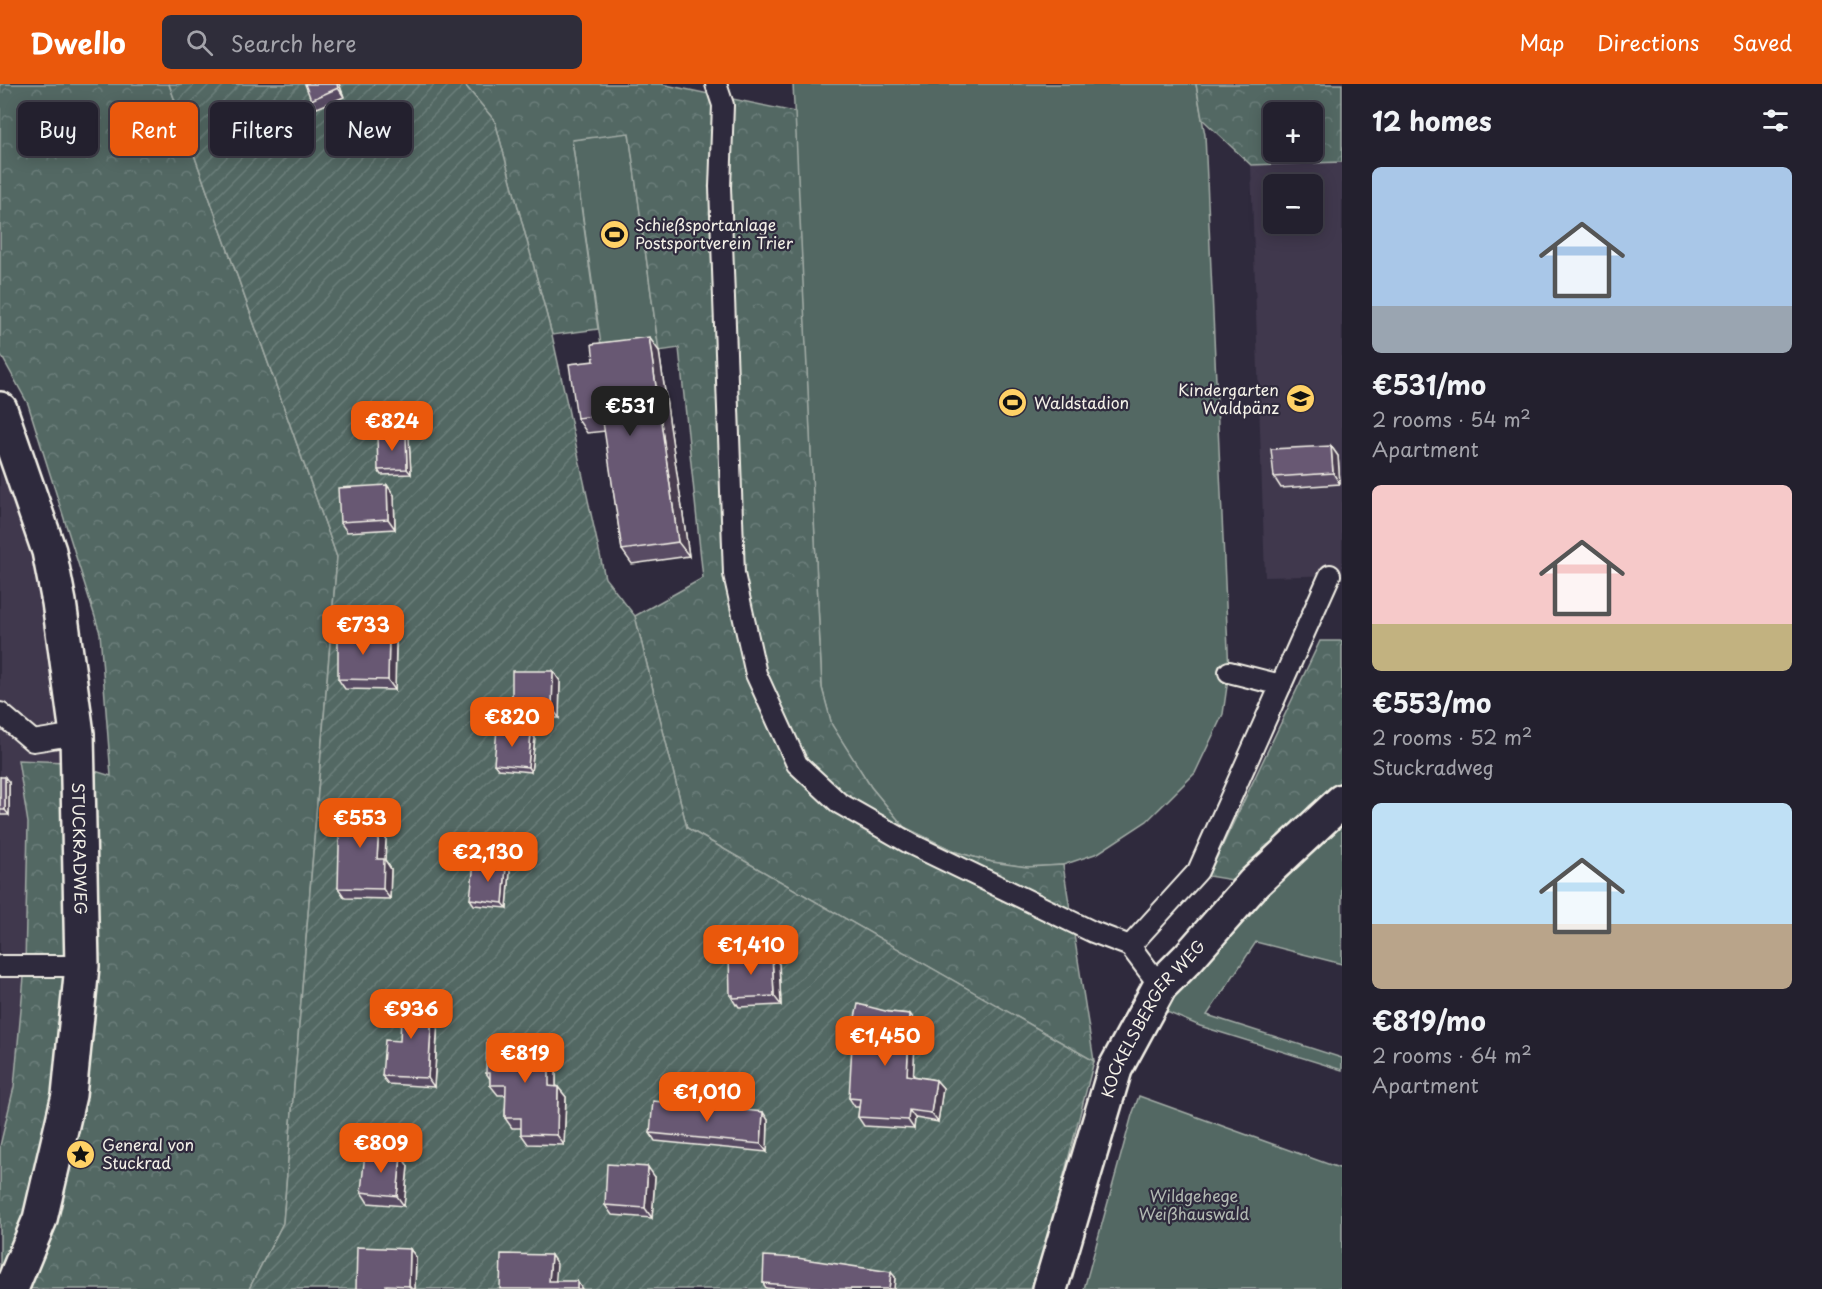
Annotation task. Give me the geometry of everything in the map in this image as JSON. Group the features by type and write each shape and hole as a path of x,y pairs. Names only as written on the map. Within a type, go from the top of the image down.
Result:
{"street":[{"name":"STUCKRADWEG","path":"1,415 49,551 59,602 77,734 82,966 69,1095 40,1219 11,1289"},
{"name":"KOCKELSBERGER WEG","path":"1050,1289 1115,1069 1160,986 1188,958 1254,883 1342,801"}],"lane":[{"path":"716,84 723,105 720,187 734,574 756,674 797,764 839,803 911,844 1093,932 1130,946 1160,986"},
{"path":"1130,946 1198,871 1330,575"},
{"path":"1229,672 1281,685"},
{"path":"0,713 33,741 77,734"},
{"path":"0,966 82,966"}],"shaded area":[{"name":"Kindergarten Waldpänz","path":"1342,162 1342,575 1265,577 1251,165"},
{"path":"0,472 36,556 66,762 18,760 28,823 25,966 14,1087 0,1146"}],"green space":[{"path":"0,84 169,84 175,102 110,102 110,156 195,156 337,557 283,1223 249,1289 0,1289 0,1146 14,1087 25,966 28,823 18,760 66,762 111,776 100,633 28,404 0,353"},
{"path":"169,84 464,84 495,121 552,335 605,578 635,616 687,828 1094,1061 1034,1289 249,1289 283,1223 337,557 195,156 198,156 198,102 175,102"},
{"path":"464,84 661,84 795,112 822,688 832,725 871,787 904,827 956,852 992,862 1027,867 1063,865 1094,1061 687,828 635,616 703,578 679,348 659,351 629,133 572,140 598,329 552,335 495,121"},
{"name":"Waldstadion","path":"793,84 1196,84 1205,135 1229,672 1223,714 1195,773 1147,821 1098,853 1063,865 1027,867 992,862 956,852 904,827 871,787 832,726 822,688"},
{"path":"1196,84 1342,84 1342,162 1251,165 1202,119"},
{"name":"Schießsportanlage Postsportverein Trier","path":"629,132 659,351 603,359 572,140"},
{"path":"1320,641 1342,641 1342,789 1245,882 1208,876"},
{"path":"1342,812 1342,964 1256,942 1207,1015 1342,1058 1342,1070 1200,1026 1162,1010 1167,1001"},
{"name":"Wildgehege Weißhauswald","path":"1139,1096 1342,1169 1342,1289 1084,1289"}],"building":[{"path":"305,84 337,84 338,88 311,100"},
{"path":"649,337 678,542 622,550 602,415 577,418 569,364 594,361 592,344"},
{"path":"406,434 407,469 378,470 377,435"},
{"path":"1331,446 1333,473 1274,477 1271,449"},
{"path":"387,485 388,519 340,522 338,488"},
{"path":"338,632 389,633 388,680 338,679"},
{"path":"512,671 553,671 552,708 512,708"},
{"path":"497,729 531,733 528,767 494,764"},
{"path":"0,777 5,777 5,810 0,810"},
{"path":"340,806 380,808 377,859 384,859 383,889 338,888"},
{"path":"474,863 506,866 503,903 470,899"},
{"path":"772,955 774,996 733,998 733,995 730,995 729,956"},
{"path":"402,994 433,995 428,1078 382,1076 385,1040 400,1041"},
{"path":"858,1004 889,1012 910,1014 907,1075 936,1080 931,1113 909,1110 908,1120 858,1117 860,1099 849,1098 853,1027"},
{"path":"487,1040 544,1041 543,1060 549,1060 549,1086 558,1087 557,1135 521,1134 521,1118 505,1118 506,1085 490,1085 490,1073 486,1073"},
{"path":"653,1101 763,1112 761,1144 650,1133"},
{"path":"365,1152 401,1156 397,1196 361,1192"},
{"path":"607,1164 648,1167 645,1208 605,1205"},
{"path":"357,1247 410,1249 409,1286 386,1285 386,1289 356,1289"},
{"path":"501,1254 551,1255 549,1281 577,1281 577,1289 500,1289"},
{"path":"764,1256 797,1258 891,1272 889,1289 837,1289 763,1283"}],"place":[{"name":"Schießsportanlage Postsportverein Trier","path":"614,234"},
{"name":"Kindergarten Waldpänz","path":"1300,399"},
{"name":"Waldstadion","path":"1013,403"},
{"name":"General von Stuckrad","path":"81,1154"}]}
